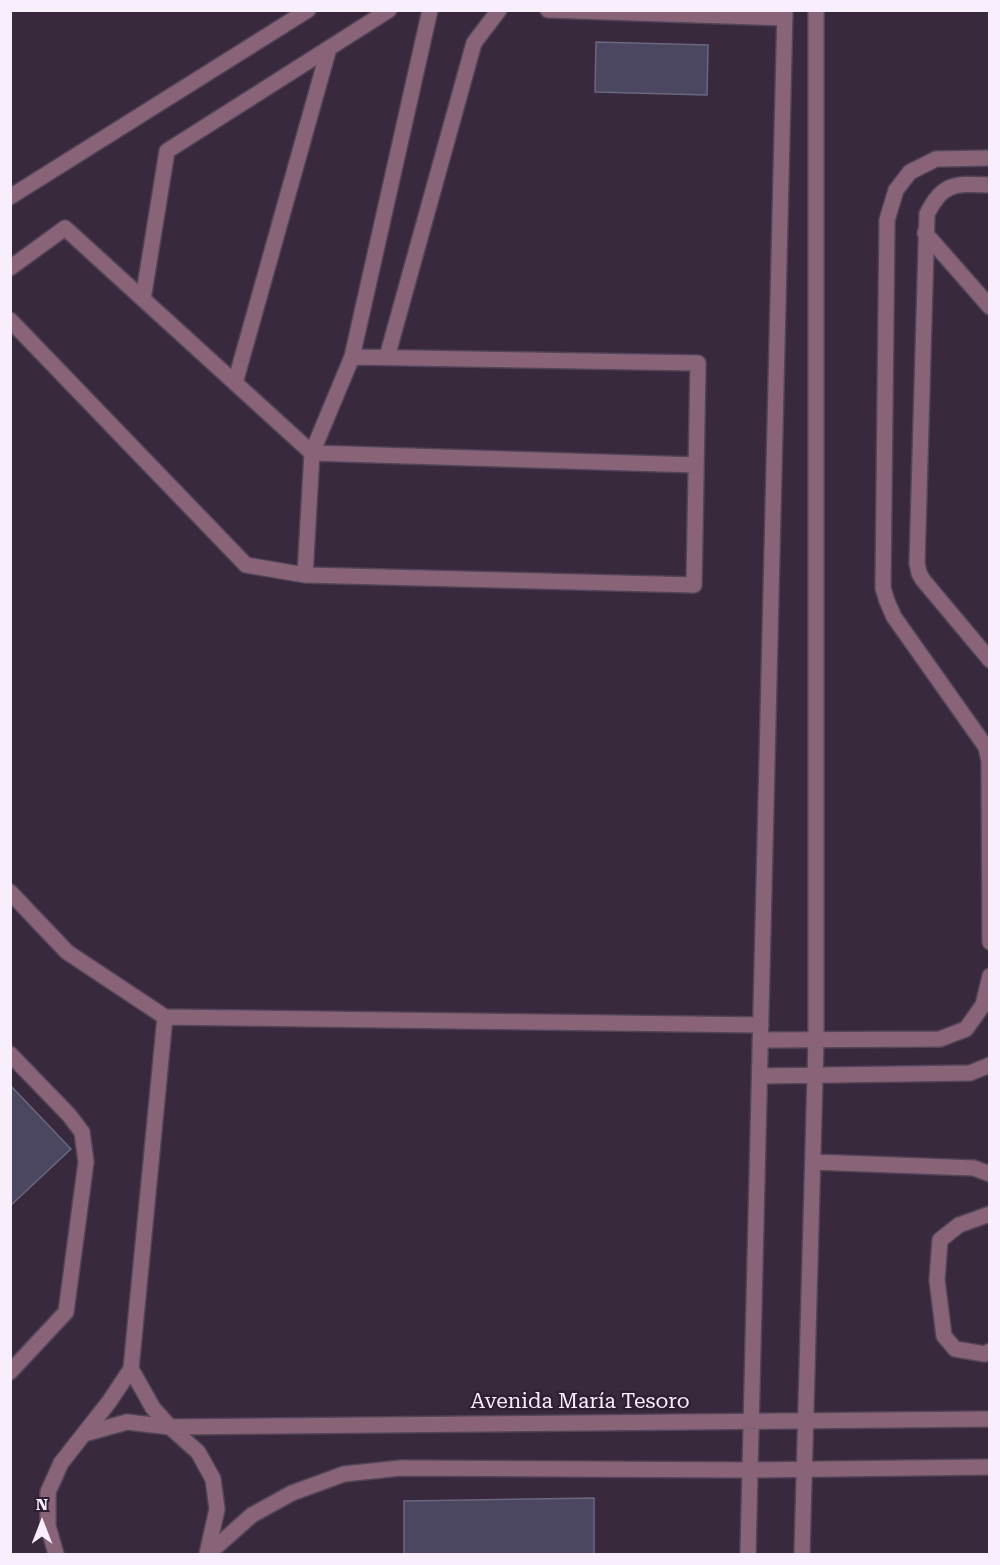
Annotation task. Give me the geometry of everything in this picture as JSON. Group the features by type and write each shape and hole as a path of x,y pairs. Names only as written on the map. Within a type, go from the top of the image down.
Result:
{"street":[{"path":"10,197 308,10"},
{"path":"143,299 167,151 389,10"},
{"path":"305,575 312,453 352,357 430,10"},
{"path":"387,357 474,42 499,10"},
{"path":"548,10 785,14 748,1554"},
{"path":"802,1554 816,1040 816,10"},
{"path":"235,383 329,48"},
{"path":"990,158 936,159 910,172 896,190 886,220 883,588 886,601 894,617 986,747 989,761 990,942"},
{"path":"990,184 960,184 945,189 933,201 927,214 917,563 923,580 990,660"},
{"path":"10,268 65,228 312,453 696,465"},
{"path":"925,233 990,307"},
{"path":"10,320 246,564 305,575 694,585 698,363 352,357"},
{"path":"10,892 67,952 165,1017 761,1032 816,1040 940,1039 966,1029 983,1005 990,976"},
{"path":"56,1554 48,1526 48,1492 61,1463 109,1402 131,1369 165,1017"},
{"path":"10,1054 69,1115 82,1132 86,1162 66,1312 10,1372"},
{"path":"760,1076 970,1073 990,1065"},
{"path":"813,1162 974,1168 990,1174"},
{"path":"990,1214 959,1225 940,1240 937,1280 944,1336 955,1349 985,1354 990,1351"},
{"path":"131,1369 153,1408 198,1452 213,1479 217,1509 207,1554"},
{"name":"Avenida María Tesoro","path":"84,1434 127,1422 170,1427 990,1419"},
{"path":"207,1554 252,1515 291,1493 344,1474 401,1468 750,1470 990,1467"}],"building":[{"path":"596,42 708,45 707,95 595,92"},
{"path":"10,1085 71,1149 10,1206"},
{"path":"594,1498 594,1554 404,1554 404,1501"}]}
